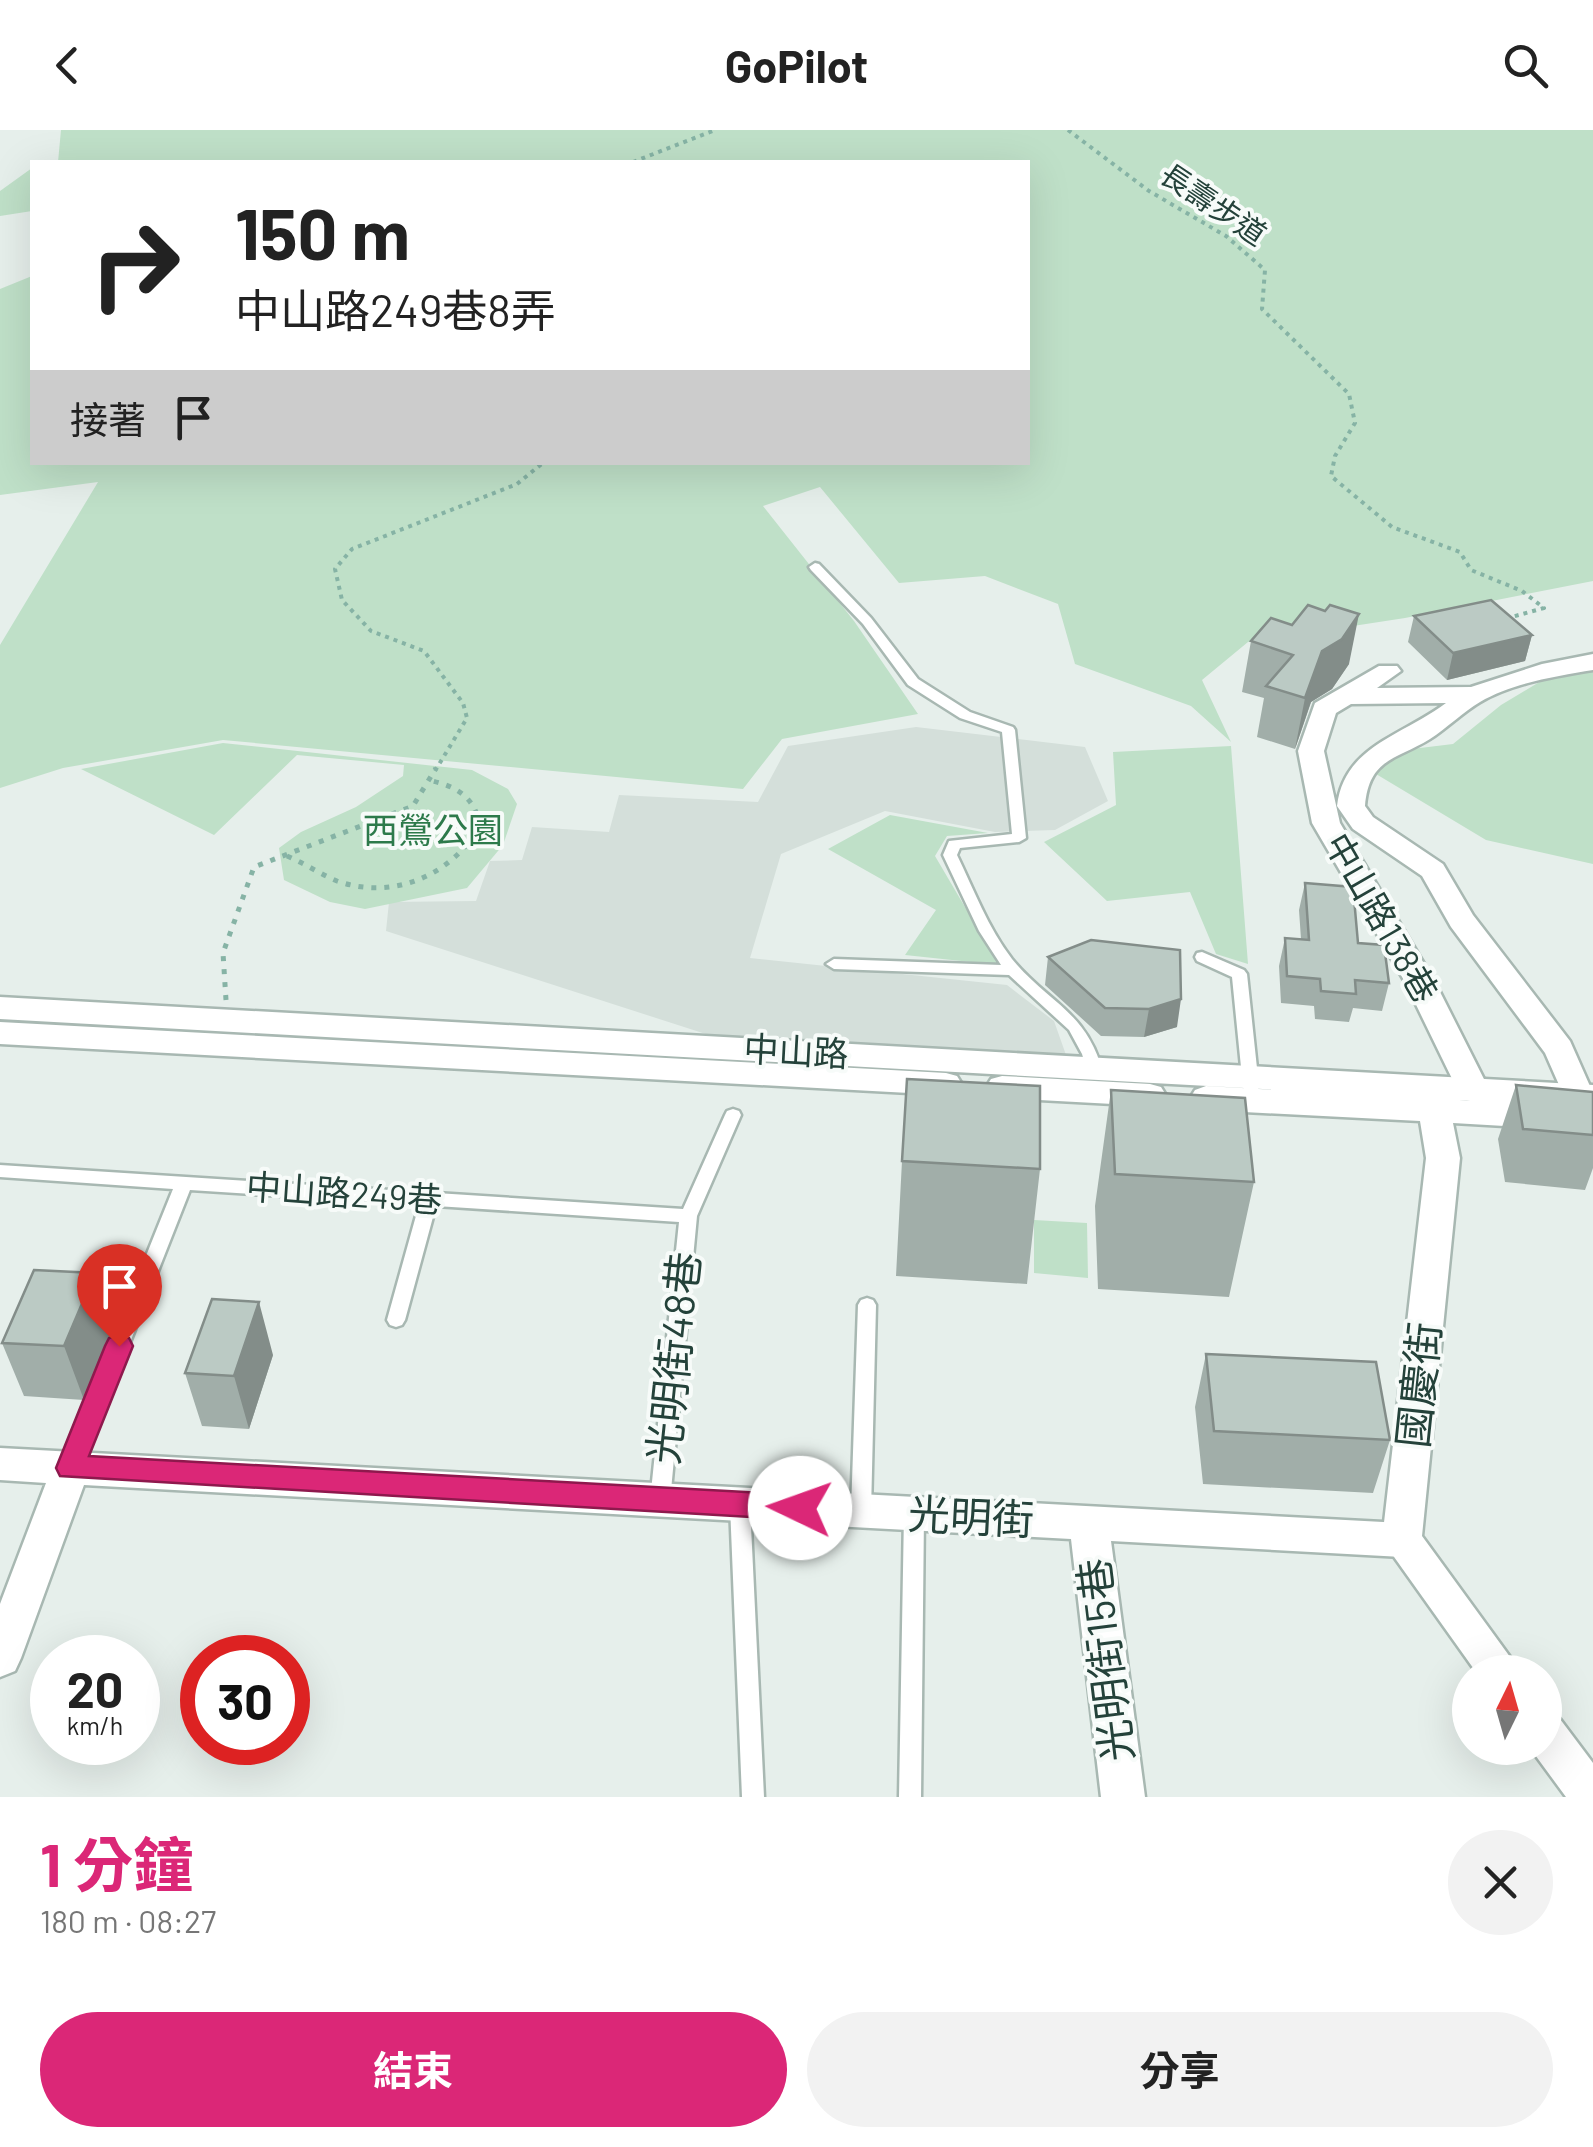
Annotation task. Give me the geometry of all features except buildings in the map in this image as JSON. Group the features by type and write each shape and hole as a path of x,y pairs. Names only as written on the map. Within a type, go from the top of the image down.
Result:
{"street":[{"path":"1588,1104 1559,1049 1461,920 1432,870 1364,822 1351,806 1354,786 1376,753 1392,749 1472,695 1551,669 1593,662"},
{"name":"中山路138巷","path":"1388,671 1324,709 1311,751 1326,824 1420,982 1474,1091"},
{"path":"1351,696 1472,695"},
{"name":"中山路","path":"0,1008 227,1020 806,1065 1251,1089 1474,1091 1588,1104"},
{"name":"中山路","path":"0,1033 732,1080 806,1065"},
{"name":"中山路","path":"1251,1089 1435,1110 1588,1104"},
{"path":"1435,1110 1474,1091"},
{"name":"國慶街","path":"1402,1540 1442,1158 1435,1110"},
{"name":"光明街","path":"0,1464 1402,1540"},
{"path":"0,1658 70,1468"},
{"name":"光明街15巷","path":"1090,1523 1123,1797"},
{"path":"1402,1540 1487,1655"},
{"path":"1562,1756 1592,1797"}],"lane":[{"path":"814,567 867,621 914,682 966,715 1008,730 1018,838 954,844 950,855 973,905 1014,970 1079,1028 1095,1080"},
{"path":"1202,957 1239,974 1251,1089"},
{"path":"834,964 1014,970"},
{"name":"光明街48巷","path":"660,1500 688,1216 733,1116"},
{"name":"中山路249巷","path":"0,1172 688,1216"},
{"path":"70,1468 184,1184"},
{"path":"396,1320 428,1199"},
{"path":"861,1511 868,1305"},
{"path":"740,1505 752,1797"},
{"path":"910,1797 914,1514"}],"path":[{"path":"638,160 715,130"},
{"name":"長壽步道","path":"1068,130 1073,138 1093,147 1148,190 1208,224 1258,261 1266,270 1262,308 1349,394 1354,423 1336,456 1331,476 1392,527 1460,552 1471,570 1522,591 1544,608 1523,616"},
{"path":"227,1020 223,953 254,867 413,806 467,718 463,702 424,651 372,631 342,600 335,568 352,549 518,484 540,465"},
{"path":"1507,618 1523,616"},
{"path":"1501,624 1523,616"},
{"path":"284,855 342,882 405,884 432,876 452,865 474,842 480,825 471,798 452,784 428,780"}],"shaded area":[{"path":"916,727 1085,747 1108,801 1055,830 995,832 885,811 781,854 750,958 1007,985 1054,1021 1066,1055 712,1036 386,931 389,902 476,901 490,861 522,860 532,827 609,832 619,795 758,802 788,746"}],"green space":[{"path":"61,130 1593,130 1593,581 1405,618 1248,642 1202,680 1231,742 1191,706 1075,664 1058,604 985,576 899,583 820,487 763,506 854,621 918,714 782,739 743,789 223,740 63,768 0,788 0,645 98,482 0,495 0,289 30,277 30,465 1030,465 1030,160 58,160"},
{"path":"30,169 30,211 0,216 0,191"},
{"path":"1593,663 1593,864 1486,840 1376,774 1387,752 1453,744 1501,705 1561,669"},
{"name":"西鶯公園","path":"223,743 472,770 508,789 517,804 503,845 467,888 365,909 330,902 284,880 279,848 301,832 356,807 403,776 404,765 297,755 214,835 81,769"},
{"path":"1231,746 1248,964 1216,954 1190,892 1107,901 1044,842 1116,805 1113,752"},
{"path":"890,815 988,833 947,836 935,856 999,965 905,955 936,910 828,849"},
{"path":"1034,1220 1087,1223 1088,1278 1034,1273"}],"route":[{"path":"119,1346 70,1468 800,1508"}]}
